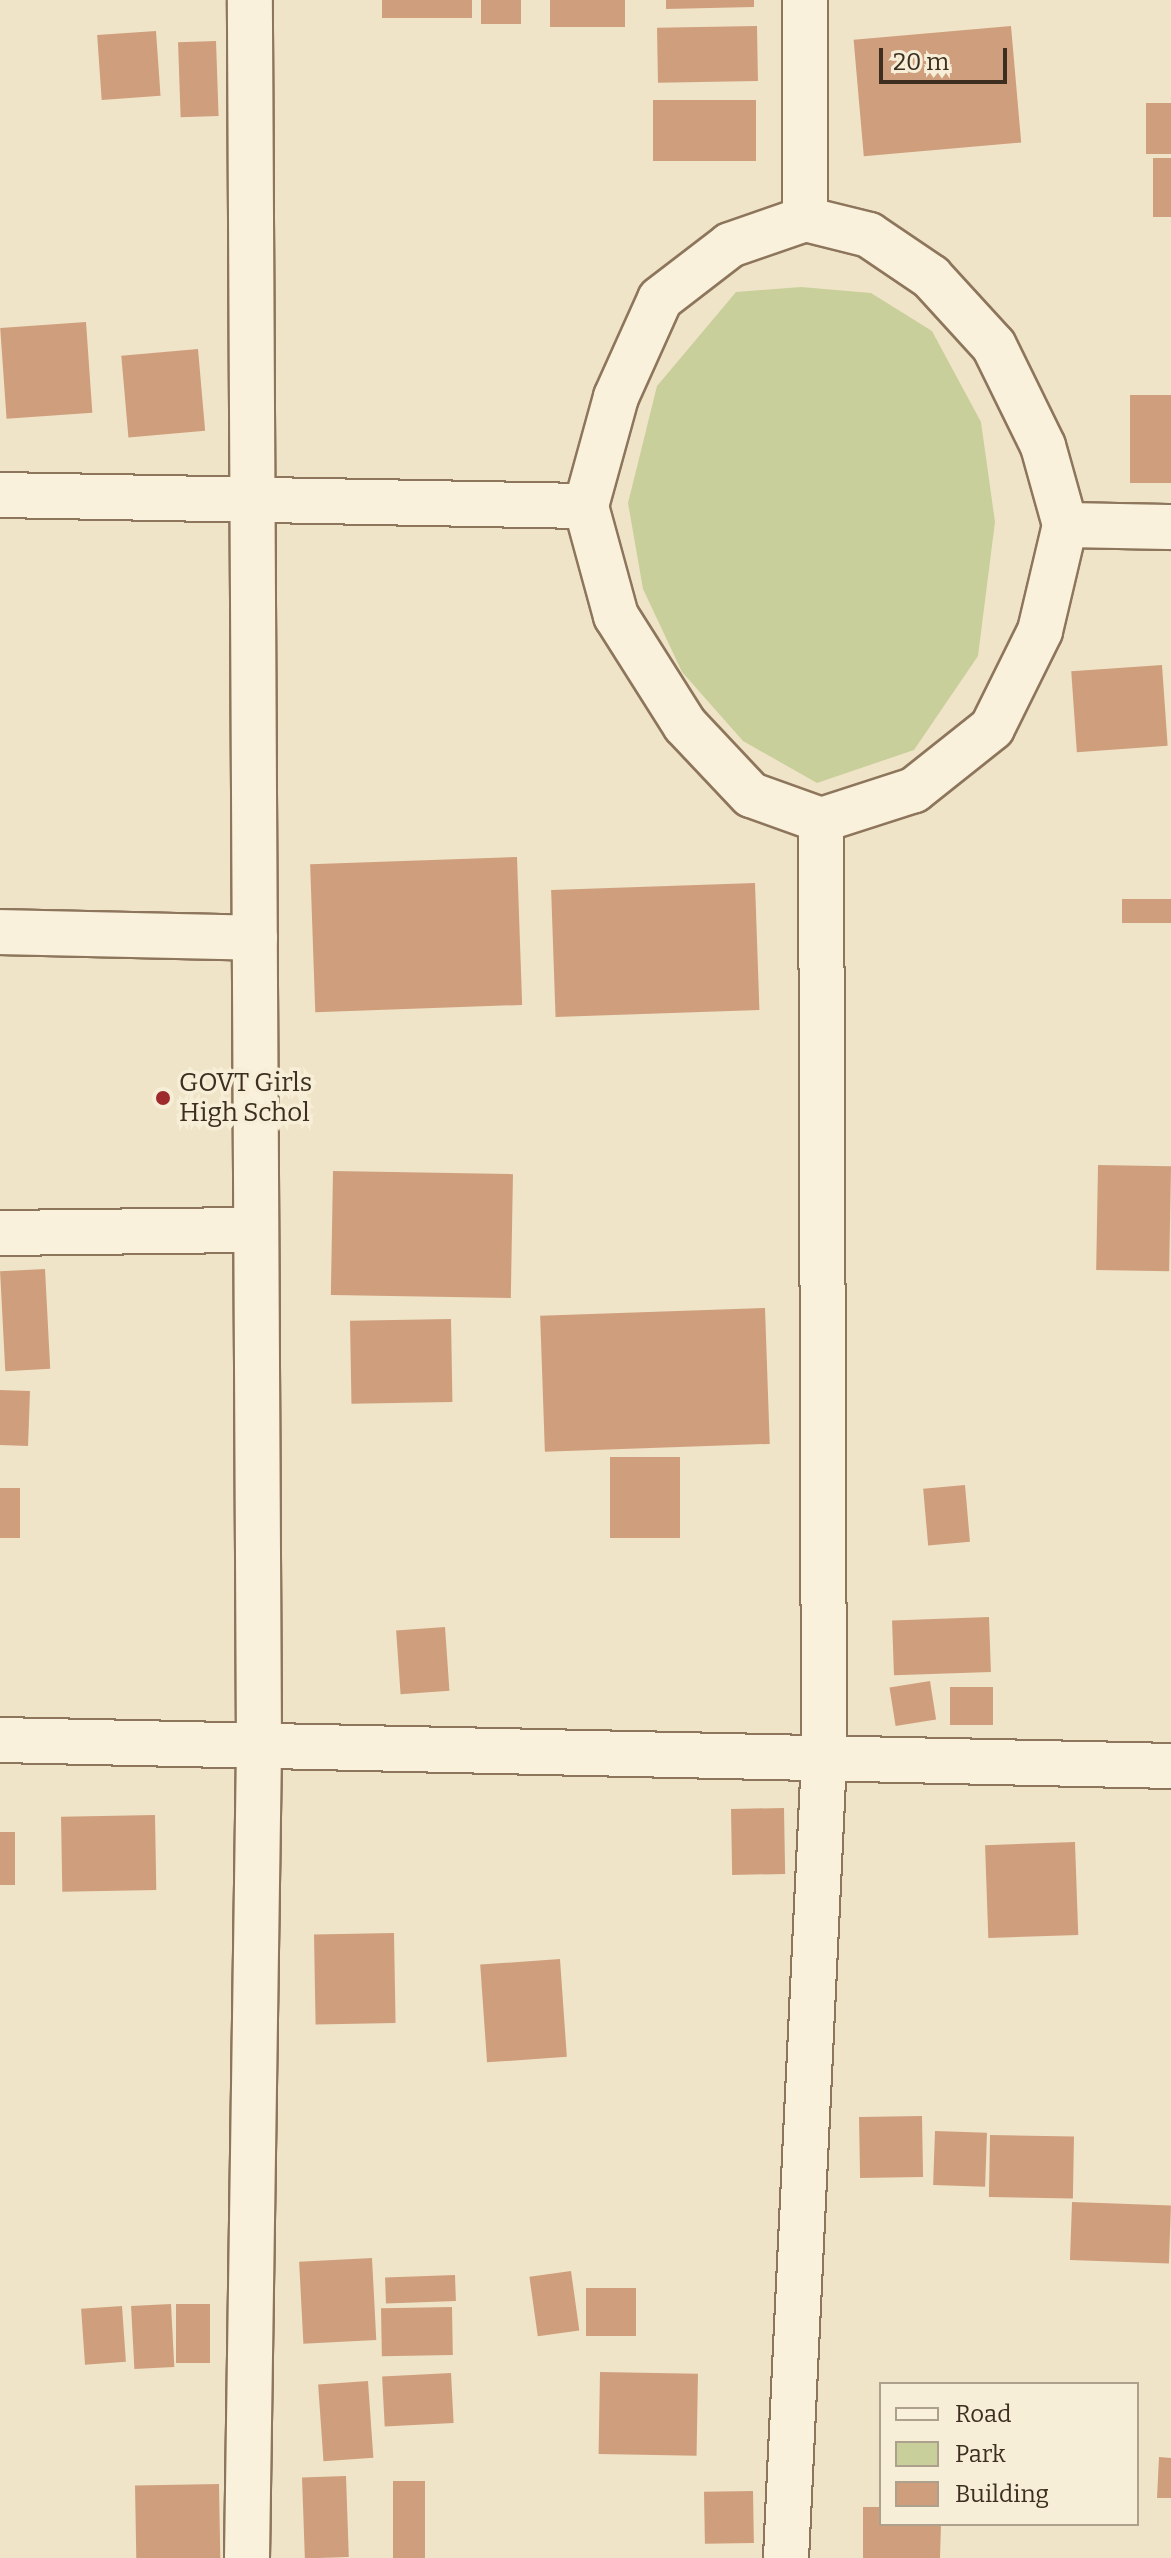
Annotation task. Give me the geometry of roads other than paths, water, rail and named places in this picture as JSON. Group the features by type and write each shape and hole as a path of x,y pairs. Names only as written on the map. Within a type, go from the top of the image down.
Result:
{"street":[{"path":"247,2558 259,1746 250,0"},
{"path":"805,0 805,219"},
{"path":"805,219 869,235 931,277 994,346 1043,446 1065,525 1040,631 992,728 914,790 821,820 751,795 685,725 616,616 586,506 611,411 660,299 730,245 805,219"},
{"path":"0,495 586,506"},
{"path":"1065,525 1171,527"},
{"path":"786,2558 824,1759 821,820"},
{"path":"0,932 255,938"},
{"path":"0,1233 256,1230"},
{"path":"0,1740 1171,1766"}],"place":[{"name":"GOVT Girls High Schol","path":"163,1098"}]}
